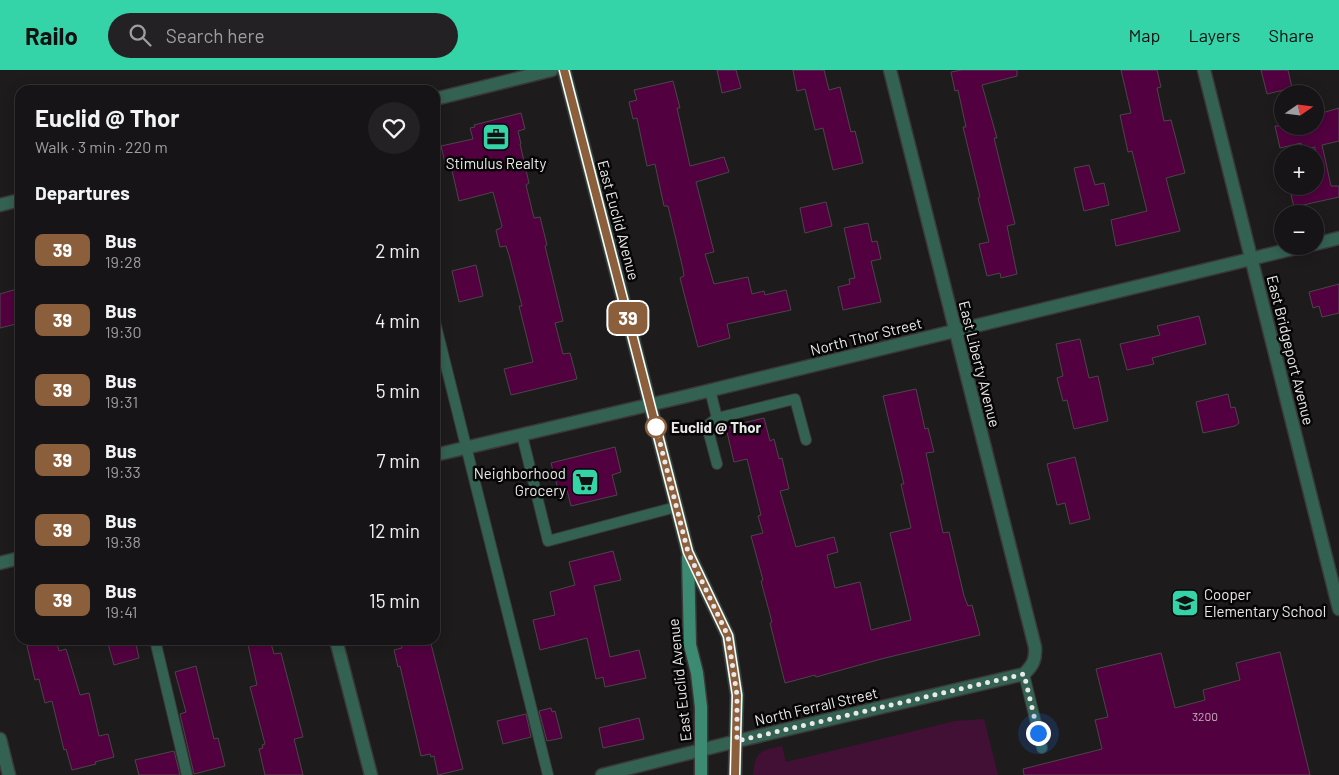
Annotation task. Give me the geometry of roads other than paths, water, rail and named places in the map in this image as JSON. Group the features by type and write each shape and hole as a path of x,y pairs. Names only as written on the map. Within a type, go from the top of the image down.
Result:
{"main road":[{"name":"East Euclid Avenue","path":"564,70 688,552 728,636 737,695 735,775"},
{"name":"East Euclid Avenue","path":"688,552 690,645 701,707 701,775"}],"street":[{"path":"440,98 552,70"},
{"name":"East Liberty Avenue","path":"890,70 1035,647 1036,656 1028,670"},
{"name":"East Bridgeport Avenue","path":"1204,70 1339,608"},
{"path":"0,205 15,201"},
{"path":"1324,242 1339,238"},
{"name":"North Thor Street","path":"440,454 650,405 1274,253"},
{"path":"0,563 15,559"},
{"path":"337,645 371,775"},
{"name":"North Ferrall Street","path":"603,775 1028,670"},
{"path":"0,739 9,775"},
{"name":"North Ferrall Street","path":"603,775 608,775"}],"lane":[{"path":"440,342 548,775"},
{"path":"710,390 717,418"},
{"path":"717,464 707,426 717,418 795,399 806,440"},
{"path":"522,435 548,541 676,508"},
{"path":"156,645 187,775"},
{"path":"1028,670 1042,748"}],"place":[{"name":"Stimulus Realty","path":"496,137"},
{"name":"Euclid @ Thor","path":"656,427"},
{"name":"Neighborhood Grocery","path":"585,482"},
{"name":"Cooper Elementary School","path":"1185,603"}]}
